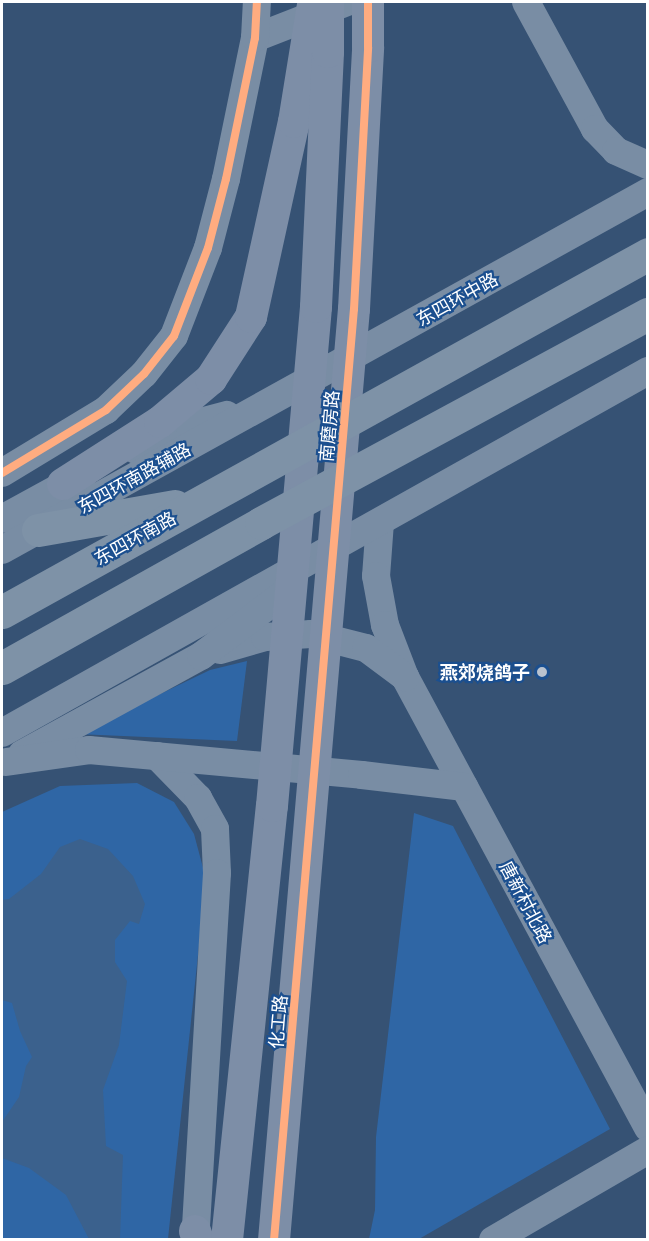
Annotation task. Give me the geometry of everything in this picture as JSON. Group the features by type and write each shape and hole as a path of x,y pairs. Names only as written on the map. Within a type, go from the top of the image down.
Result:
{"highway":[{"path":"601,281 648,233"},
{"path":"601,281 648,254"},
{"name":"东四环南路","path":"2,612 601,281"},
{"path":"2,668 261,523 648,314"},
{"path":"38,530 201,502"}],"main road":[{"path":"2,473 106,410 144,374 174,336 208,248 226,179 255,38 257,2"},
{"path":"314,2 317,53"},
{"path":"2,519 63,484 160,422 211,379 251,317 294,122 317,53 328,2"},
{"path":"255,38 347,2"},
{"name":"南磨房路","path":"312,808 354,309 368,46 368,2"},
{"path":"526,2 595,129 616,151 648,165"},
{"name":"南磨房路","path":"272,806 316,307 317,53"},
{"name":"东四环中路","path":"267,405 648,192"},
{"path":"2,732 648,371"},
{"path":"63,484 189,425 267,405"},
{"name":"东四环南路辅路","path":"2,550 267,405"},
{"path":"4,764 201,656 380,522"},
{"name":"唐新村北路","path":"380,522 376,576 385,625 405,677 648,1128"},
{"path":"201,656 265,637 311,634 366,648 405,677"},
{"path":"4,764 89,750 464,787"},
{"path":"157,756 198,798 215,829 217,873 196,1237"},
{"name":"化工路","path":"227,1239 272,806"},
{"name":"化工路","path":"274,1239 312,808"},
{"path":"493,1239 648,1150"}],"shaded area":[{"path":"247,661 237,741 77,734 210,670"},
{"path":"137,783 174,802 194,834 206,879 168,1239 2,1239 2,812 60,786"},
{"path":"414,813 453,826 610,1129 419,1239 369,1239 375,1210 376,1137"},
{"path":"80,839 108,849 133,876 145,904 139,924 130,921 115,940 115,962 127,981 119,1045 103,1090 106,1146 123,1155 120,1239 89,1239 66,1195 29,1168 2,1158 2,1122 19,1097 26,1066 32,1057 20,1031 12,1003 2,1000 2,900 9,899 41,874 60,847"}],"cycle path":[{"path":"2,473 106,410 144,374 174,336 208,248 226,179 255,38 257,2"},
{"path":"274,1240 354,309 368,47 368,2"}],"place":[{"name":"燕郊烧鸽子","path":"542,672"}]}
